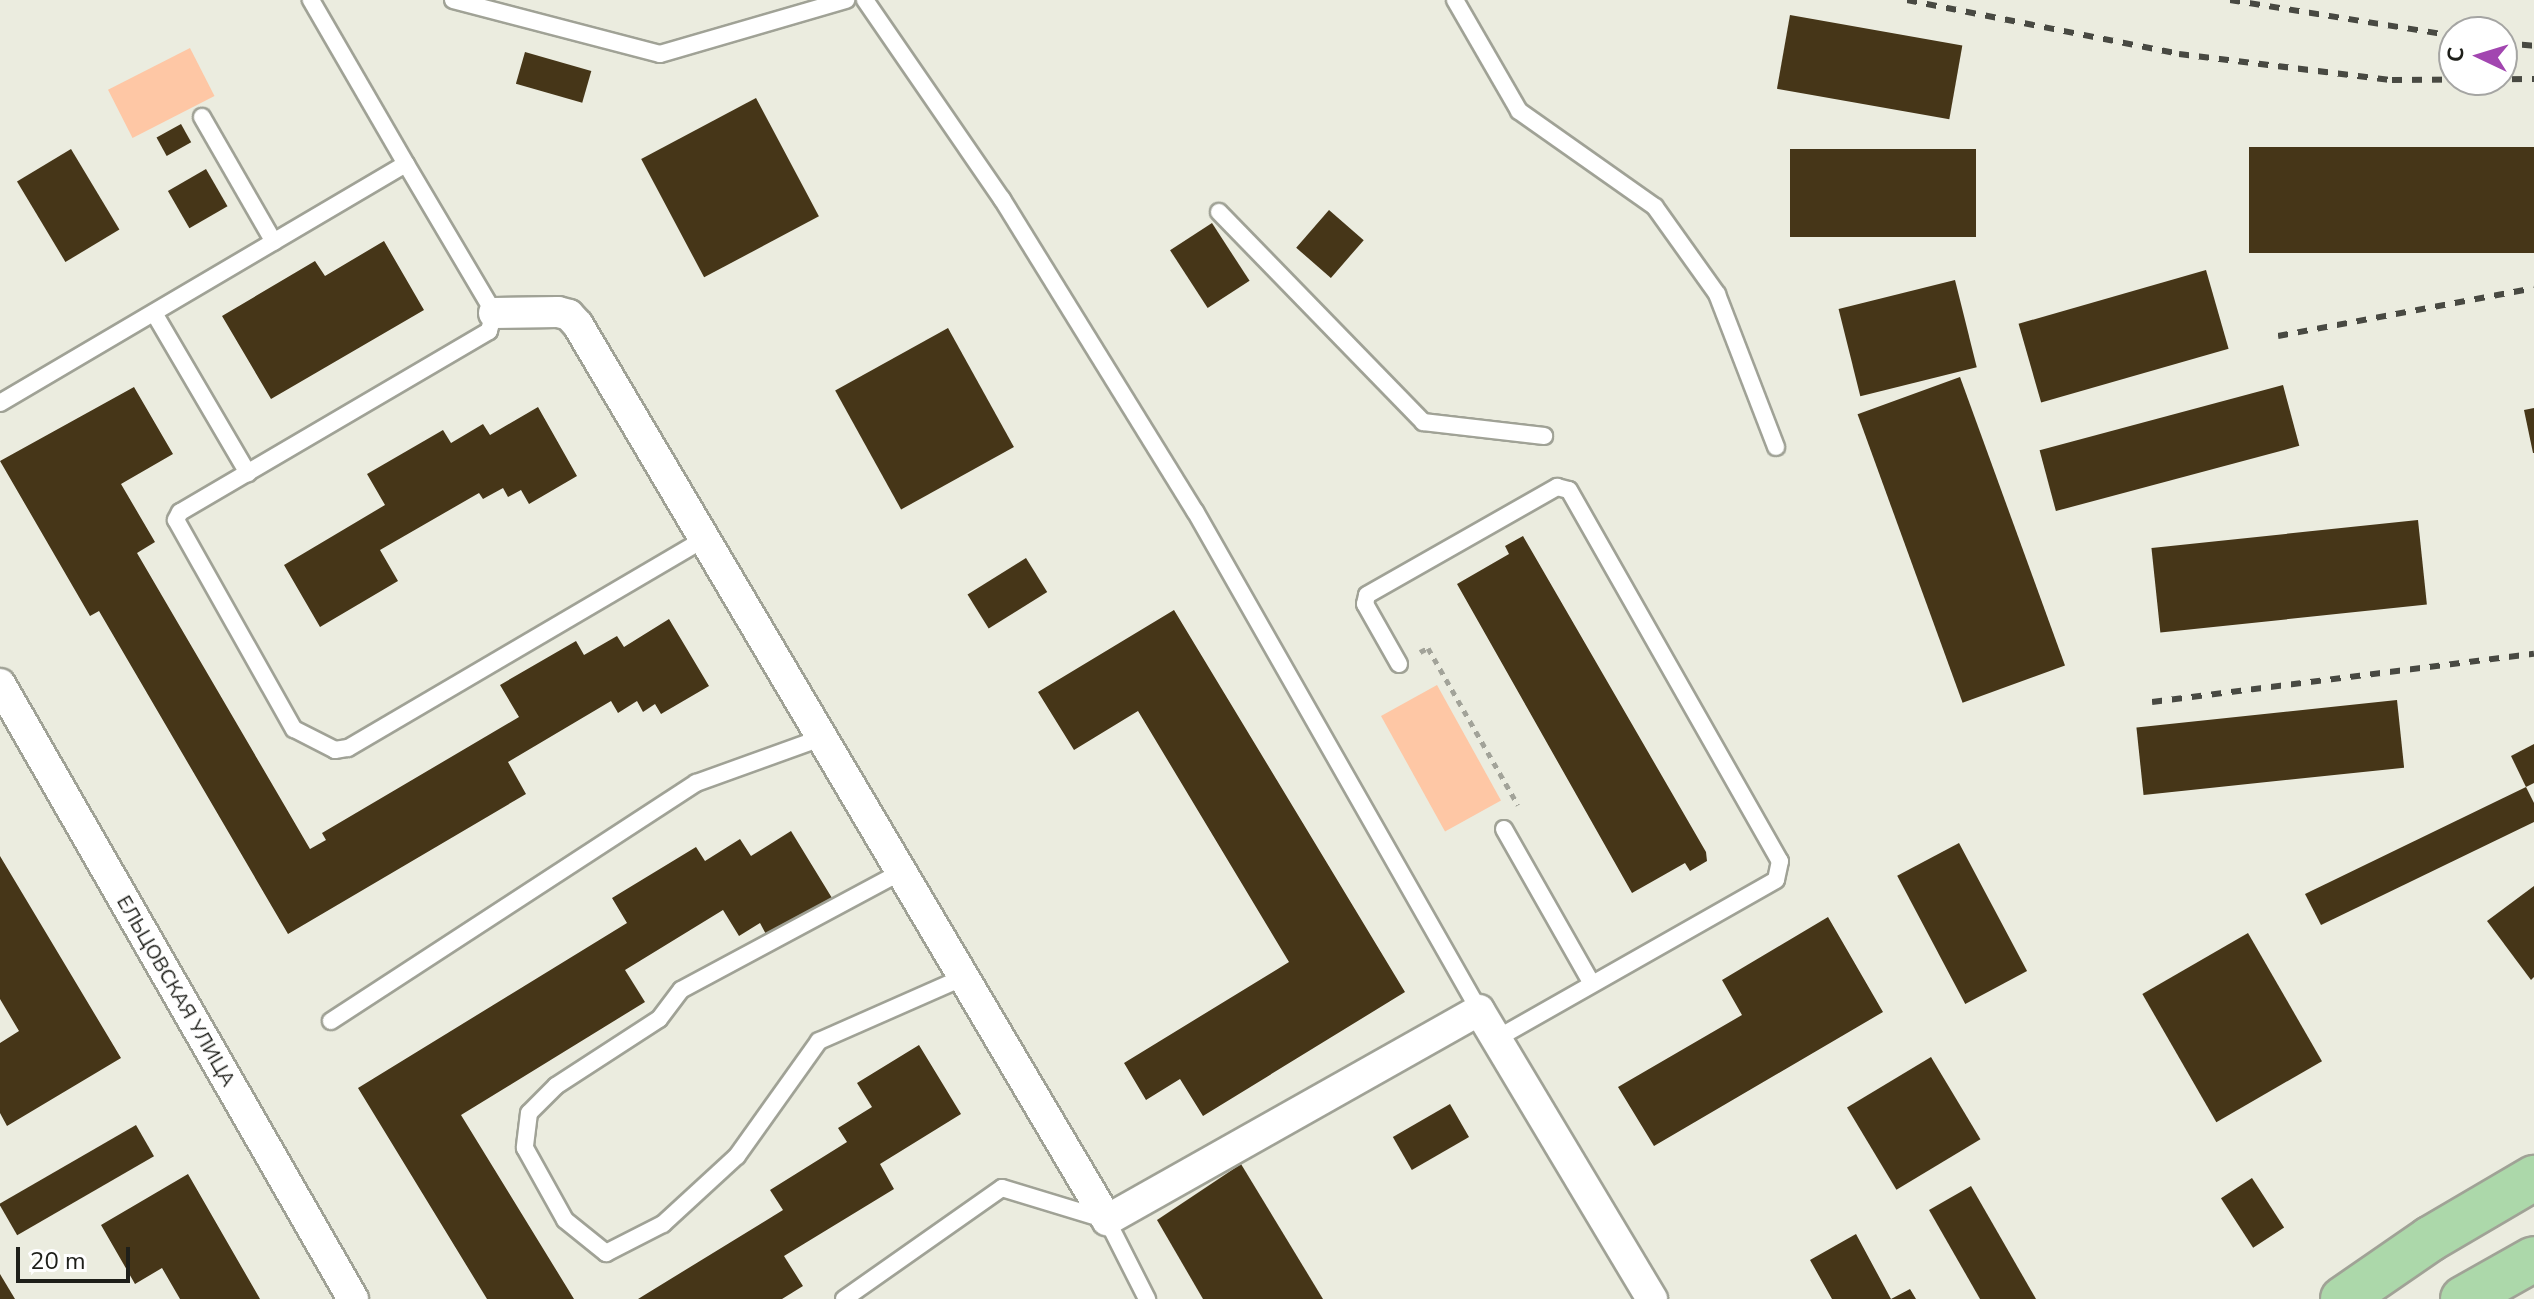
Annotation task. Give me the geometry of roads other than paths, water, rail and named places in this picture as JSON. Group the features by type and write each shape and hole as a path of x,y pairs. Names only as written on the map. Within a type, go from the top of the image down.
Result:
{"main road":[{"path":"2343,1299 2534,1178"},
{"path":"2463,1299 2534,1259"}],"street":[{"path":"494,313 569,315 818,739 1107,1220 1479,1010 1652,1299"},
{"name":"ЕЛЬЦОВСКАЯ УЛИЦА","path":"0,684 353,1299"}],"lane":[{"path":"311,0 494,313 489,331 180,512 178,530 294,729 335,750 348,748 702,540"},
{"path":"453,0 660,54 846,0"},
{"path":"865,0 1002,199 1195,511 1479,1010"},
{"path":"1455,0 1519,111 1655,207 1717,294 1776,447"},
{"path":"202,117 274,242"},
{"path":"0,403 406,164"},
{"path":"1219,212 1423,422 1544,436"},
{"path":"154,313 248,473"},
{"path":"1399,664 1365,604 1367,595 1557,487 1569,490 1780,861 1781,872 1776,880 1496,1039"},
{"path":"331,1021 696,783 818,739"},
{"path":"1504,829 1592,984"},
{"path":"899,873 681,990 659,1019 556,1086 529,1113 525,1148 565,1220 606,1253 663,1224 737,1156 819,1041 962,978"},
{"path":"844,1299 1002,1188 1107,1220 1147,1299"}],"railway":[{"path":"1907,0 2179,54 2392,80 2534,79"},
{"path":"2230,0 2438,33"},
{"path":"2518,44 2534,46"},
{"path":"2278,336 2534,288"},
{"path":"2152,702 2534,654"}]}
